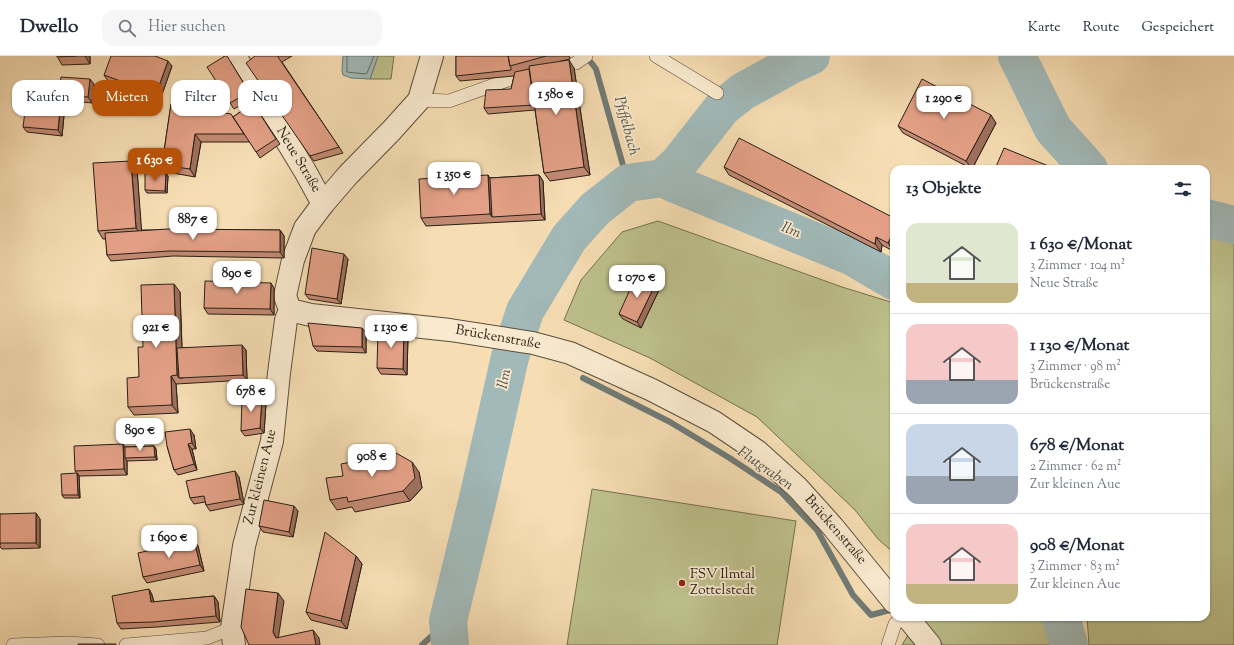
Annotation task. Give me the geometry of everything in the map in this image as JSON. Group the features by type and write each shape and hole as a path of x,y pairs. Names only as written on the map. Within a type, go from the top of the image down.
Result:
{"street":[{"name":"Neue Straße","path":"235,56 305,171 323,204"},
{"path":"290,310 285,296 293,260 305,228 348,175 419,100 432,56"},
{"name":"Brückenstraße","path":"290,310 311,315 450,330 533,343 570,353 652,390 714,422 757,451 798,488 833,527 890,598"},
{"name":"Zur kleinen Aue","path":"233,636 244,546 272,441 286,320 290,310"},
{"path":"910,621 930,645"}],"lane":[{"path":"656,56 717,93"},
{"path":"419,100 449,101 519,76 581,59"},
{"path":"888,645 895,621"},
{"path":"126,645 233,636"},
{"path":"13,645 67,643 98,645"}],"green space":[{"path":"378,56 394,56 391,79 370,79"},
{"path":"658,221 842,287 890,302 890,550 878,539 855,510 757,417 650,358 564,320 581,280 622,232"},
{"path":"1210,224 1234,230 1234,645 1089,645 1087,621 1210,621"},
{"name":"FSV Ilmtal Zottelstedt","path":"592,489 796,521 777,645 567,645"},
{"path":"924,621 1048,621 1057,645 942,645"},
{"path":"911,630 921,645 902,645"}],"water":[{"path":"343,56 378,56 370,79 351,78 343,75"}],"building":[{"path":"111,56 155,56 168,61 161,80 118,80 104,75"},
{"path":"227,56 242,80 238,80 238,98 230,103 230,80 215,80 207,67"},
{"path":"255,56 279,56 278,57 339,147 310,156 282,116 292,116 292,80 258,80 246,63"},
{"path":"456,56 508,56 511,70 456,76"},
{"path":"508,56 546,56 510,66"},
{"path":"569,60 584,167 544,173 529,66"},
{"path":"529,69 534,105 484,108 486,90 511,89 515,72"},
{"path":"61,77 90,79 88,97 84,97 84,80 61,80"},
{"path":"922,79 991,115 966,161 898,126"},
{"path":"171,104 171,116 230,116 231,114 244,134 195,134 190,169 162,165"},
{"path":"238,114 238,116 261,116 276,139 256,152 233,117"},
{"path":"24,116 59,116 58,130 23,127"},
{"path":"739,138 890,216 890,239 888,243 876,237 875,244 724,167"},
{"path":"1004,148 1046,165 997,165"},
{"path":"131,161 136,228 98,231 93,163"},
{"path":"145,173 166,173 165,191 145,190"},
{"path":"488,175 490,214 421,218 419,179"},
{"path":"539,175 541,214 492,217 490,178"},
{"path":"168,229 280,230 280,252 169,251 107,255 105,233"},
{"path":"312,248 344,254 337,299 305,294"},
{"path":"636,276 655,285 637,322 619,314"},
{"path":"205,281 271,283 270,309 204,308"},
{"path":"174,284 177,375 171,376 172,405 128,407 127,378 139,377 138,347 143,347 141,285"},
{"path":"308,323 362,328 362,347 313,346"},
{"path":"378,330 404,330 403,369 377,368"},
{"path":"242,345 243,375 179,378 177,348"},
{"path":"242,397 262,398 260,428 241,431"},
{"path":"190,429 192,443 188,444 194,464 174,470 167,446 165,432"},
{"path":"123,444 124,469 75,471 74,446"},
{"path":"154,446 155,457 125,458 125,447"},
{"path":"396,453 412,462 415,478 403,491 348,502 347,497 330,500 326,478 343,476 341,464"},
{"path":"235,471 240,499 206,505 204,496 190,498 186,481"},
{"path":"77,473 78,495 62,495 61,474"},
{"path":"264,500 294,506 289,532 259,526"},
{"path":"36,513 36,543 0,543 0,514"},
{"path":"325,532 356,556 341,621 306,612"},
{"path":"194,540 200,565 143,577 138,553"},
{"path":"149,589 151,602 214,596 216,616 153,622 117,623 112,596"},
{"path":"246,589 278,593 273,632 276,638 313,630 316,645 249,645 241,627"},
{"path":"116,644 116,645 78,645"}],"waterway":[{"name":"Pfiffelbach","path":"586,56 596,69 628,183"},
{"name":"Ilm","path":"663,178 678,164 722,108 742,92 789,66 811,56"},
{"name":"Ilm","path":"1017,56 1053,129 1085,165"},
{"name":"Ilm","path":"450,645 448,621 510,357 525,311 569,238 595,209 628,183 663,178 853,257 890,279"},
{"name":"Ilm","path":"1210,219 1234,225"},
{"name":"Flutgraben","path":"583,378 670,422 728,457 781,492 817,530 853,595 871,615 890,610"},
{"path":"422,645 448,621"},
{"name":"Ilm","path":"1062,621 1069,645"}],"place":[{"name":"FSV Ilmtal Zottelstedt","path":"682,583"}]}
